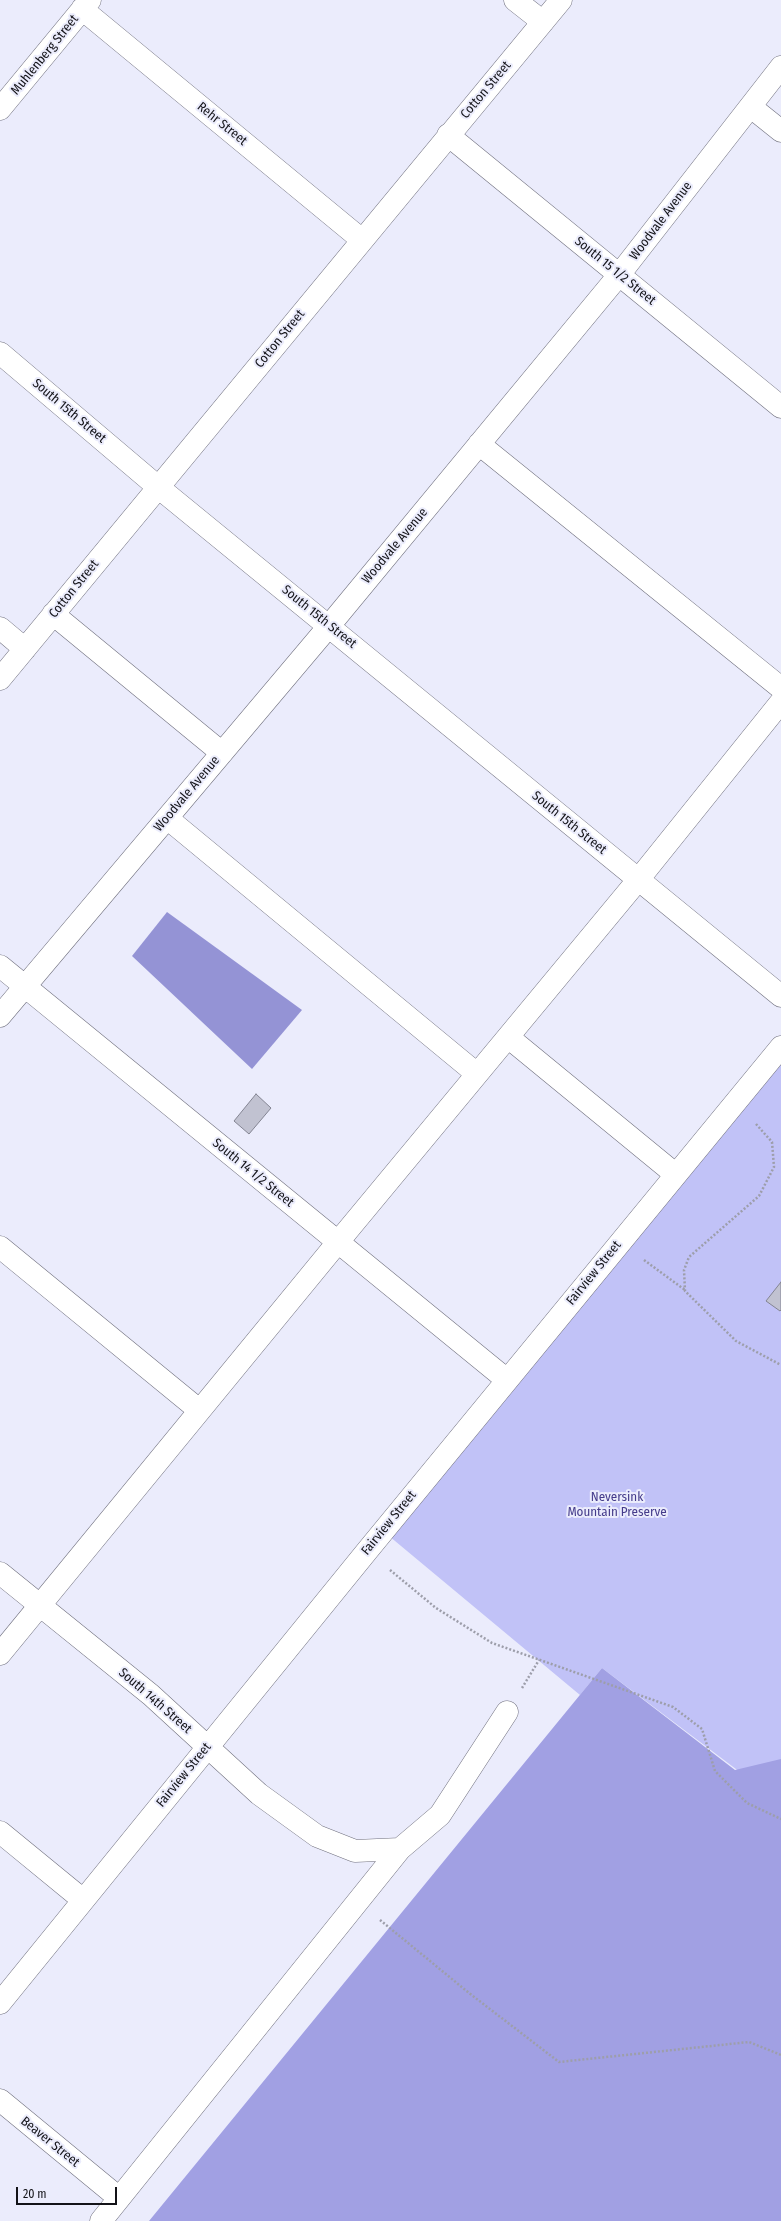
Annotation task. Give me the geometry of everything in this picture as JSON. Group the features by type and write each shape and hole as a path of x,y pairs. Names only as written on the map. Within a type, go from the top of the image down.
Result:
{"street":[{"path":"515,0 542,22"},
{"name":"Cotton Street","path":"0,679 561,0"},
{"name":"Muhlenberg Street","path":"0,109 86,5"},
{"name":"Rehr Street","path":"86,5 362,240"},
{"name":"Woodvale Avenue","path":"0,1016 329,626 619,275 781,67"},
{"path":"751,106 781,131"},
{"name":"South 15 1/2 Street","path":"448,135 781,407"},
{"name":"South 15th Street","path":"0,353 158,487 781,996"},
{"path":"479,444 781,688"},
{"path":"53,614 222,753"},
{"path":"0,628 25,649"},
{"path":"0,1654 199,1410 638,880 781,702"},
{"path":"167,818 477,1074"},
{"name":"South 14 1/2 Street","path":"0,966 507,1380"},
{"path":"508,1037 675,1174"},
{"name":"Fairview Street","path":"0,2002 366,1551 781,1046"},
{"path":"0,1247 199,1410"},
{"name":"South 14th Street","path":"0,1573 151,1696 259,1794 317,1836 355,1852 400,1849"},
{"path":"101,2221 359,1902 400,1849 440,1815 506,1712"},
{"path":"0,1832 83,1900"},
{"name":"Beaver Street","path":"0,2100 120,2198"}],"path":[{"path":"685,1291 684,1270 689,1257 759,1196 774,1167 772,1142 736,1101"},
{"path":"644,1260 685,1291 736,1341 781,1365"},
{"path":"366,1551 436,1608 492,1643 673,1707 702,1729 715,1771 747,1803 781,1819"},
{"path":"359,1902 469,1994 559,2062 748,2042 781,2055"}],"green space":[{"name":"Neversink Mountain Preserve","path":"781,1047 781,1803 602,1668 580,1695 383,1531"}],"shaded area":[{"path":"167,912 302,1010 252,1069 132,956"},
{"path":"602,1668 735,1770 781,1759 781,2221 149,2221"}],"building":[{"path":"256,1094 271,1108 249,1134 234,1121"},
{"path":"781,1282 781,1310 780,1311 766,1301"}]}
